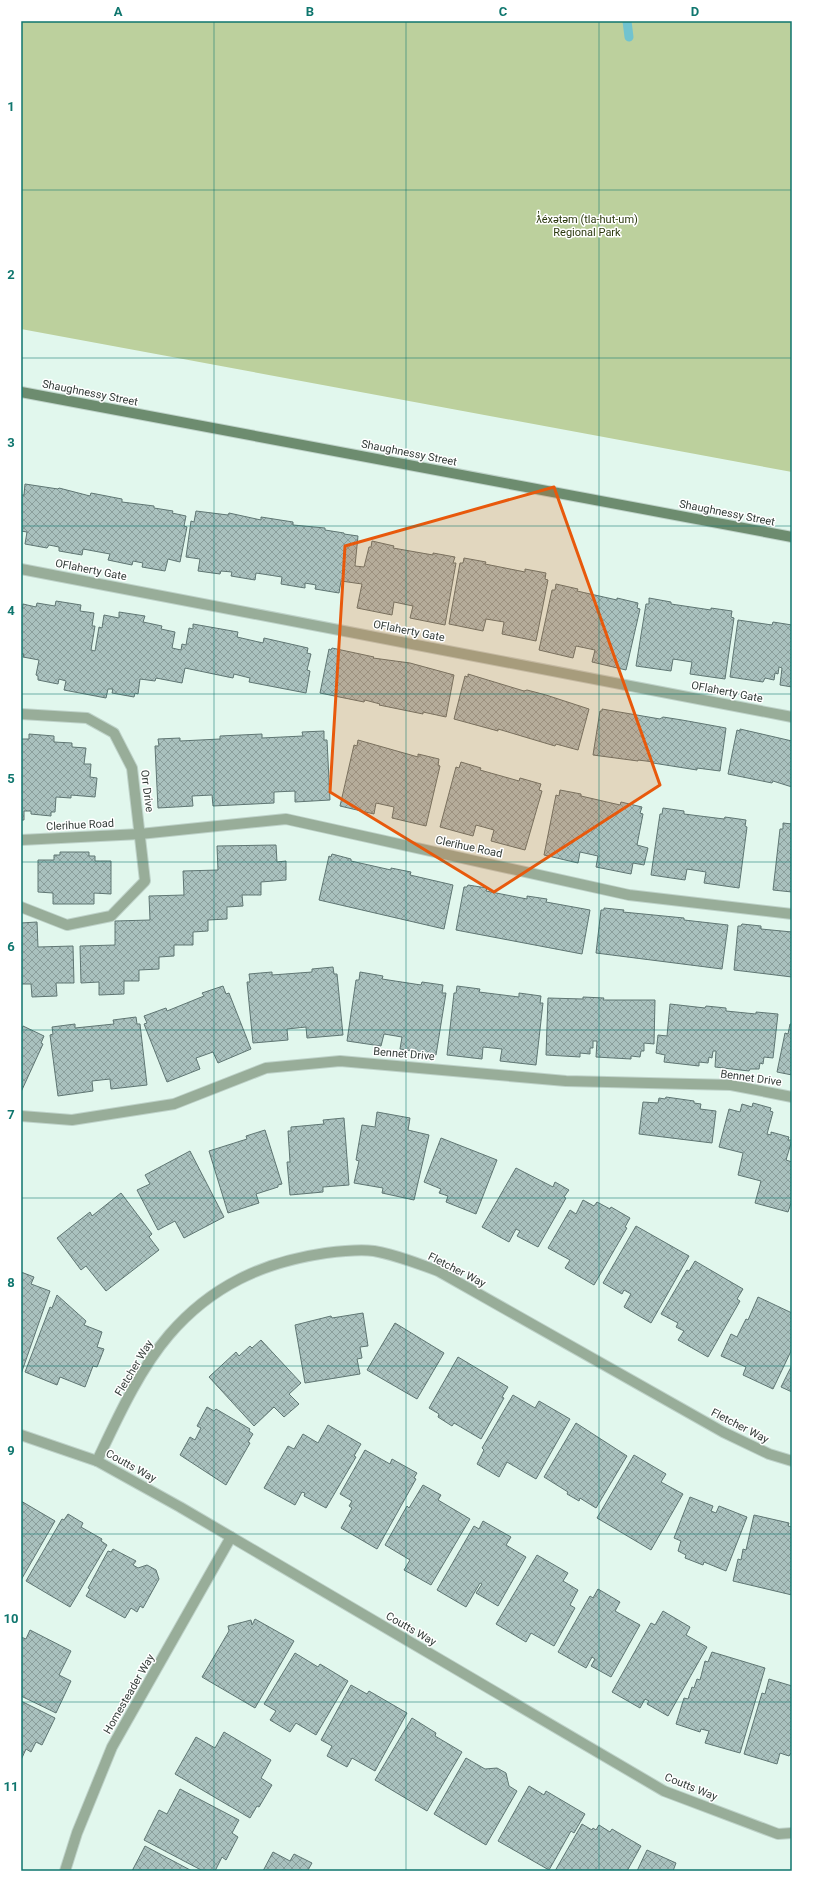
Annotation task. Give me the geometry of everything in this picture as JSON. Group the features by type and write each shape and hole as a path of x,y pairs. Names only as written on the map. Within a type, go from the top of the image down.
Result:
{"main road":[{"name":"Shaughnessy Street","path":"21,392 792,537"}],"street":[{"name":"OFlaherty Gate","path":"21,569 792,717"},
{"name":"Orr Drive","path":"21,714 87,718 114,733 132,768 140,834"},
{"name":"Clerihue Road","path":"21,840 140,834 286,820 629,895 792,914"},
{"path":"21,907 68,925 111,916 145,881 140,834"},
{"name":"Bennet Drive","path":"21,1116 72,1120 174,1104 266,1068 340,1060 566,1081 731,1086 792,1097"},
{"name":"Fletcher Way","path":"98,1461 124,1407 153,1357 169,1335 192,1311 222,1288 254,1271 310,1255 346,1251 373,1251 403,1258 438,1271 723,1432 769,1454 792,1461"},
{"name":"Coutts Way","path":"21,1435 98,1461 231,1537 664,1791 778,1834 792,1833"},
{"name":"Homesteader Way","path":"65,1871 77,1833 112,1747 231,1537"}],"highlighted area":[{"path":"554,487 660,785 494,892 330,792 345,546"}],"green space":[{"name":"ƛ̓éxətəm (tla-hut-um) Regional Park","path":"21,21 792,21 792,472 21,329"}],"building":[{"path":"25,484 59,488 90,496 91,493 122,499 122,502 154,506 154,508 173,511 172,513 186,516 184,526 187,527 180,562 168,559 165,571 142,567 143,563 133,561 132,565 108,560 110,554 83,549 82,555 59,551 59,547 49,545 47,548 25,544 27,532 21,531 21,495 24,495"},
{"path":"196,511 228,515 229,513 261,520 261,517 293,522 293,525 325,528 325,530 358,536 355,566 364,567 372,541 394,546 393,548 455,557 453,563 456,563 445,625 410,618 413,606 394,602 392,615 357,608 362,584 341,581 339,593 315,589 316,585 305,583 305,588 281,584 282,577 256,573 255,580 231,576 232,572 221,571 220,574 198,571 200,559 186,557 191,521 194,522"},
{"path":"464,558 525,572 525,569 546,573 545,579 548,580 536,641 502,634 504,622 486,619 483,631 449,624 460,563 463,563"},
{"path":"556,584 578,589 577,591 638,603 637,608 640,609 626,670 592,662 595,650 576,646 573,658 539,650 552,590 555,590"},
{"path":"649,598 671,602 671,604 711,610 711,608 732,611 731,617 734,618 725,679 690,674 692,662 673,659 671,671 636,666 646,604 649,604"},
{"path":"56,601 81,605 80,611 94,613 92,626 95,626 91,650 95,651 99,627 102,628 104,615 119,618 119,612 145,616 143,622 162,626 161,629 175,632 172,648 181,650 182,644 186,645 189,628 193,629 193,624 238,632 237,637 263,643 264,638 308,648 307,653 311,654 307,670 310,671 306,693 249,682 250,678 234,674 233,678 185,668 182,683 156,678 155,681 140,679 138,694 135,693 134,697 112,693 113,689 108,689 106,698 64,690 66,681 59,679 58,684 38,680 38,676 36,675 39,660 23,657 24,654 21,654 21,616 23,604 36,607 37,603 55,606"},
{"path":"738,620 772,625 773,622 792,625 792,687 780,685 782,668 779,667 778,674 775,673 774,680 765,678 763,682 730,677"},
{"path":"332,648 374,657 373,658 410,663 454,675 446,717 379,705 380,704 365,700 364,702 320,693 329,649 331,650"},
{"path":"468,674 524,691 527,690 546,695 589,709 578,750 556,744 555,746 498,729 498,731 454,719 465,676 468,677"},
{"path":"602,709 660,719 663,717 726,728 720,771 697,768 697,770 653,763 654,762 593,755 600,711 602,711"},
{"path":"740,729 792,741 792,787 773,781 772,783 728,774 737,730 740,731"},
{"path":"324,731 324,740 327,740 330,800 295,802 295,791 274,792 274,803 213,806 212,795 192,796 193,806 158,808 155,746 159,746 158,739 180,738 180,741 220,739 220,736 262,734 262,738 303,736 302,732"},
{"path":"29,734 54,736 54,742 72,743 72,747 86,748 84,764 91,764 90,777 97,778 95,797 71,795 71,798 56,797 55,812 51,812 51,816 31,814 31,811 24,811 24,820 21,820 21,739 29,739"},
{"path":"358,740 418,757 418,754 439,759 438,765 440,766 426,826 392,818 394,807 376,803 374,814 340,806 354,745 357,746"},
{"path":"461,762 481,768 480,770 519,781 520,778 541,784 539,790 542,791 525,850 491,841 494,830 476,825 473,836 440,827 456,767 459,768"},
{"path":"560,790 581,794 581,796 620,805 621,802 642,807 640,813 643,814 637,845 648,848 644,865 633,863 631,874 596,867 598,856 580,852 578,863 544,855 556,795 559,796"},
{"path":"663,808 684,811 684,814 746,820 745,826 747,827 739,888 704,883 706,872 687,869 685,880 651,875 660,814 662,814"},
{"path":"783,823 792,824 792,892 773,890 780,829 783,829"},
{"path":"276,845 277,862 286,861 286,880 261,882 261,895 242,895 243,906 227,907 227,919 208,920 208,931 193,932 193,945 174,945 174,956 159,957 159,969 139,970 139,981 124,981 124,994 99,995 99,982 81,983 80,946 115,945 115,921 150,920 149,896 184,895 183,871 218,870 217,846"},
{"path":"60,852 89,852 89,856 95,856 95,861 111,861 111,894 94,893 94,904 53,904 53,893 38,892 38,860 54,860 54,855 60,855"},
{"path":"332,854 351,859 351,861 391,870 391,868 411,872 410,875 453,885 444,929 319,900 329,856 331,857"},
{"path":"468,885 487,888 486,891 527,899 527,896 547,899 546,902 590,910 582,954 456,930 464,887 467,887"},
{"path":"604,908 624,910 623,912 684,918 684,920 728,925 722,969 596,953 601,910 604,910"},
{"path":"37,922 38,947 73,946 74,983 56,983 57,996 32,997 31,984 21,984 21,923"},
{"path":"742,924 761,926 761,929 792,932 792,977 734,970 738,926 741,926"},
{"path":"333,967 334,974 337,974 343,1035 307,1038 306,1027 287,1029 288,1040 253,1043 247,982 250,982 249,974 272,972 272,975 312,972 312,969"},
{"path":"360,972 383,976 382,979 421,985 422,982 443,985 442,993 446,993 436,1055 400,1049 402,1037 384,1034 381,1046 347,1041 356,980 359,980"},
{"path":"223,986 226,994 229,993 251,1049 218,1063 213,1052 196,1058 200,1069 167,1082 144,1024 147,1023 144,1016 166,1008 167,1011 204,996 202,993"},
{"path":"457,986 480,989 479,992 519,997 519,993 541,996 540,1003 543,1003 536,1065 500,1061 502,1049 483,1047 482,1059 447,1055 454,993 456,993"},
{"path":"583,997 604,998 603,1000 655,1000 654,1044 644,1043 644,1051 641,1051 640,1057 631,1056 631,1059 596,1057 597,1041 593,1041 593,1048 590,1048 590,1054 580,1053 580,1057 546,1055 548,998 583,999"},
{"path":"670,1004 705,1008 706,1006 726,1008 726,1011 756,1014 756,1012 778,1014 773,1058 764,1057 763,1064 760,1063 759,1069 750,1069 749,1071 715,1067 716,1051 713,1051 712,1058 709,1057 708,1063 699,1062 699,1066 664,1062 665,1055 656,1053 658,1035 667,1036"},
{"path":"136,1017 137,1024 140,1024 147,1085 111,1089 110,1079 92,1081 93,1091 58,1096 50,1035 53,1034 52,1027 75,1024 75,1028 114,1024 113,1020"},
{"path":"790,1024 792,1024 792,1075 777,1072 785,1033 788,1034"},
{"path":"23,1026 44,1036 41,1043 43,1044 21,1092 21,1029"},
{"path":"666,1097 694,1101 694,1103 701,1104 700,1109 716,1111 712,1143 639,1134 643,1102 658,1103 659,1098 665,1099"},
{"path":"753,1103 771,1108 770,1111 773,1112 767,1134 771,1135 771,1132 789,1137 788,1140 792,1140 786,1160 792,1162 792,1204 791,1203 788,1212 755,1203 761,1181 738,1175 743,1153 719,1147 729,1109 740,1112 742,1104 752,1107"},
{"path":"377,1112 410,1118 408,1130 429,1135 414,1200 382,1193 383,1188 354,1183 359,1161 356,1160 362,1125 375,1127"},
{"path":"344,1118 349,1185 323,1187 323,1192 290,1195 287,1162 290,1162 288,1131 291,1131 291,1127 324,1124 323,1120"},
{"path":"265,1130 282,1184 278,1185 278,1187 256,1194 259,1203 228,1213 209,1151 247,1139 246,1136"},
{"path":"441,1138 497,1160 476,1214 446,1202 448,1196 439,1193 441,1189 424,1182"},
{"path":"190,1151 224,1217 184,1238 175,1221 158,1230 137,1190 150,1184 145,1175"},
{"path":"516,1168 553,1187 555,1182 569,1190 538,1247 517,1236 520,1231 516,1229 509,1242 482,1227"},
{"path":"121,1193 152,1234 149,1237 159,1250 106,1291 86,1266 81,1270 57,1238 90,1212 92,1216"},
{"path":"583,1200 594,1206 597,1202 610,1209 611,1207 630,1218 625,1227 627,1228 594,1285 565,1268 570,1260 548,1248 570,1210 576,1214"},
{"path":"636,1226 689,1256 651,1323 624,1307 631,1294 624,1290 622,1294 603,1283"},
{"path":"695,1261 743,1289 737,1299 740,1301 708,1357 678,1340 684,1331 676,1327 678,1323 661,1314 687,1270 689,1271"},
{"path":"21,1272 34,1277 31,1284 50,1291 21,1374"},
{"path":"57,1295 86,1321 84,1325 102,1332 97,1347 104,1349 97,1367 93,1366 85,1387 60,1377 57,1385 25,1372 50,1307 52,1308"},
{"path":"758,1297 792,1313 792,1349 773,1389 743,1375 746,1367 721,1356 731,1334 737,1337 746,1319 748,1320"},
{"path":"363,1313 368,1346 360,1347 362,1358 357,1359 360,1374 305,1383 295,1325 331,1316 332,1318"},
{"path":"395,1323 444,1353 417,1399 367,1370"},
{"path":"261,1340 301,1383 289,1394 299,1404 284,1417 274,1407 254,1426 209,1377 236,1352 239,1356 250,1346 252,1348"},
{"path":"458,1357 508,1387 502,1397 504,1398 481,1439 454,1423 452,1426 438,1417 439,1414 429,1408"},
{"path":"792,1365 792,1392 781,1387"},
{"path":"513,1395 535,1408 539,1401 570,1419 536,1479 507,1462 499,1477 477,1464 484,1450 482,1448"},
{"path":"207,1407 214,1411 216,1409 250,1429 249,1431 253,1434 248,1442 250,1443 226,1485 180,1455 190,1437 195,1440 201,1428 197,1426"},
{"path":"576,1423 627,1456 596,1508 580,1498 579,1501 567,1494 568,1492 544,1477"},
{"path":"328,1425 361,1444 354,1456 356,1457 326,1508 304,1496 305,1493 302,1492 295,1505 264,1488 288,1446 294,1449 303,1434 318,1443"},
{"path":"365,1450 390,1464 392,1459 417,1473 414,1478 416,1479 377,1549 341,1528 352,1508 349,1506 352,1501 340,1494"},
{"path":"634,1455 666,1474 661,1482 683,1494 651,1550 597,1518"},
{"path":"423,1485 441,1495 438,1500 470,1519 431,1585 404,1570 410,1560 385,1545 407,1506 409,1508"},
{"path":"690,1497 713,1506 711,1511 716,1513 719,1506 747,1517 726,1571 704,1562 703,1565 685,1558 686,1555 678,1551 681,1541 674,1538"},
{"path":"21,1501 55,1521 21,1580"},
{"path":"68,1514 83,1523 81,1527 102,1539 101,1541 107,1545 70,1607 26,1581 62,1519 64,1520"},
{"path":"754,1515 789,1523 788,1526 792,1527 792,1595 733,1581 738,1559 741,1560 743,1549 746,1550"},
{"path":"483,1521 511,1537 506,1545 526,1557 498,1606 476,1593 482,1584 480,1583 466,1607 437,1590 474,1526 479,1529"},
{"path":"113,1549 136,1561 133,1565 138,1568 147,1565 156,1570 159,1579 143,1608 140,1606 137,1612 131,1608 125,1618 86,1596 90,1589 88,1588 108,1551 111,1552"},
{"path":"537,1555 568,1573 563,1581 578,1590 570,1605 575,1608 554,1646 531,1633 526,1642 496,1624"},
{"path":"598,1589 620,1602 615,1611 640,1625 611,1677 591,1666 595,1659 592,1657 586,1668 558,1652 590,1596 593,1598"},
{"path":"663,1611 690,1627 686,1635 707,1647 668,1716 647,1704 649,1701 645,1699 640,1708 612,1692 651,1623 655,1625"},
{"path":"255,1619 294,1641 255,1708 202,1677 229,1631 228,1626 251,1620 252,1625"},
{"path":"30,1630 71,1651 59,1675 71,1681 56,1713 21,1696 21,1637 26,1639"},
{"path":"712,1652 765,1668 740,1753 705,1743 709,1731 701,1729 700,1732 676,1724 684,1698 688,1699 692,1687 694,1688 697,1679 700,1680 705,1661 708,1662"},
{"path":"295,1653 318,1667 320,1664 348,1681 316,1735 296,1723 290,1732 270,1720 276,1711 264,1704"},
{"path":"769,1679 792,1686 792,1753 789,1756 780,1753 777,1764 744,1754 762,1693 765,1694"},
{"path":"351,1685 367,1694 369,1691 407,1713 375,1771 352,1758 347,1767 327,1756 332,1746 321,1740"},
{"path":"21,1701 55,1718 42,1745 36,1742 31,1752 26,1749 21,1760"},
{"path":"412,1718 436,1733 435,1736 462,1752 427,1811 375,1780"},
{"path":"224,1732 271,1760 261,1778 272,1785 259,1807 257,1806 250,1818 175,1774 196,1737 215,1748"},
{"path":"466,1758 485,1769 497,1768 506,1773 509,1786 517,1791 486,1845 434,1814"},
{"path":"529,1786 544,1795 546,1791 585,1814 574,1833 571,1831 549,1870 498,1841"},
{"path":"180,1789 239,1820 232,1833 238,1837 226,1860 222,1857 215,1871 203,1871 144,1840 159,1810 167,1814"},
{"path":"582,1824 592,1830 593,1828 596,1830 599,1825 610,1832 612,1829 641,1846 627,1871 555,1871"},
{"path":"145,1846 192,1871 132,1871"},
{"path":"647,1850 676,1863 673,1871 637,1871"},
{"path":"273,1852 290,1861 294,1854 312,1863 308,1870 309,1871 263,1871"}],"waterway":[{"path":"627,21 629,37"}]}
